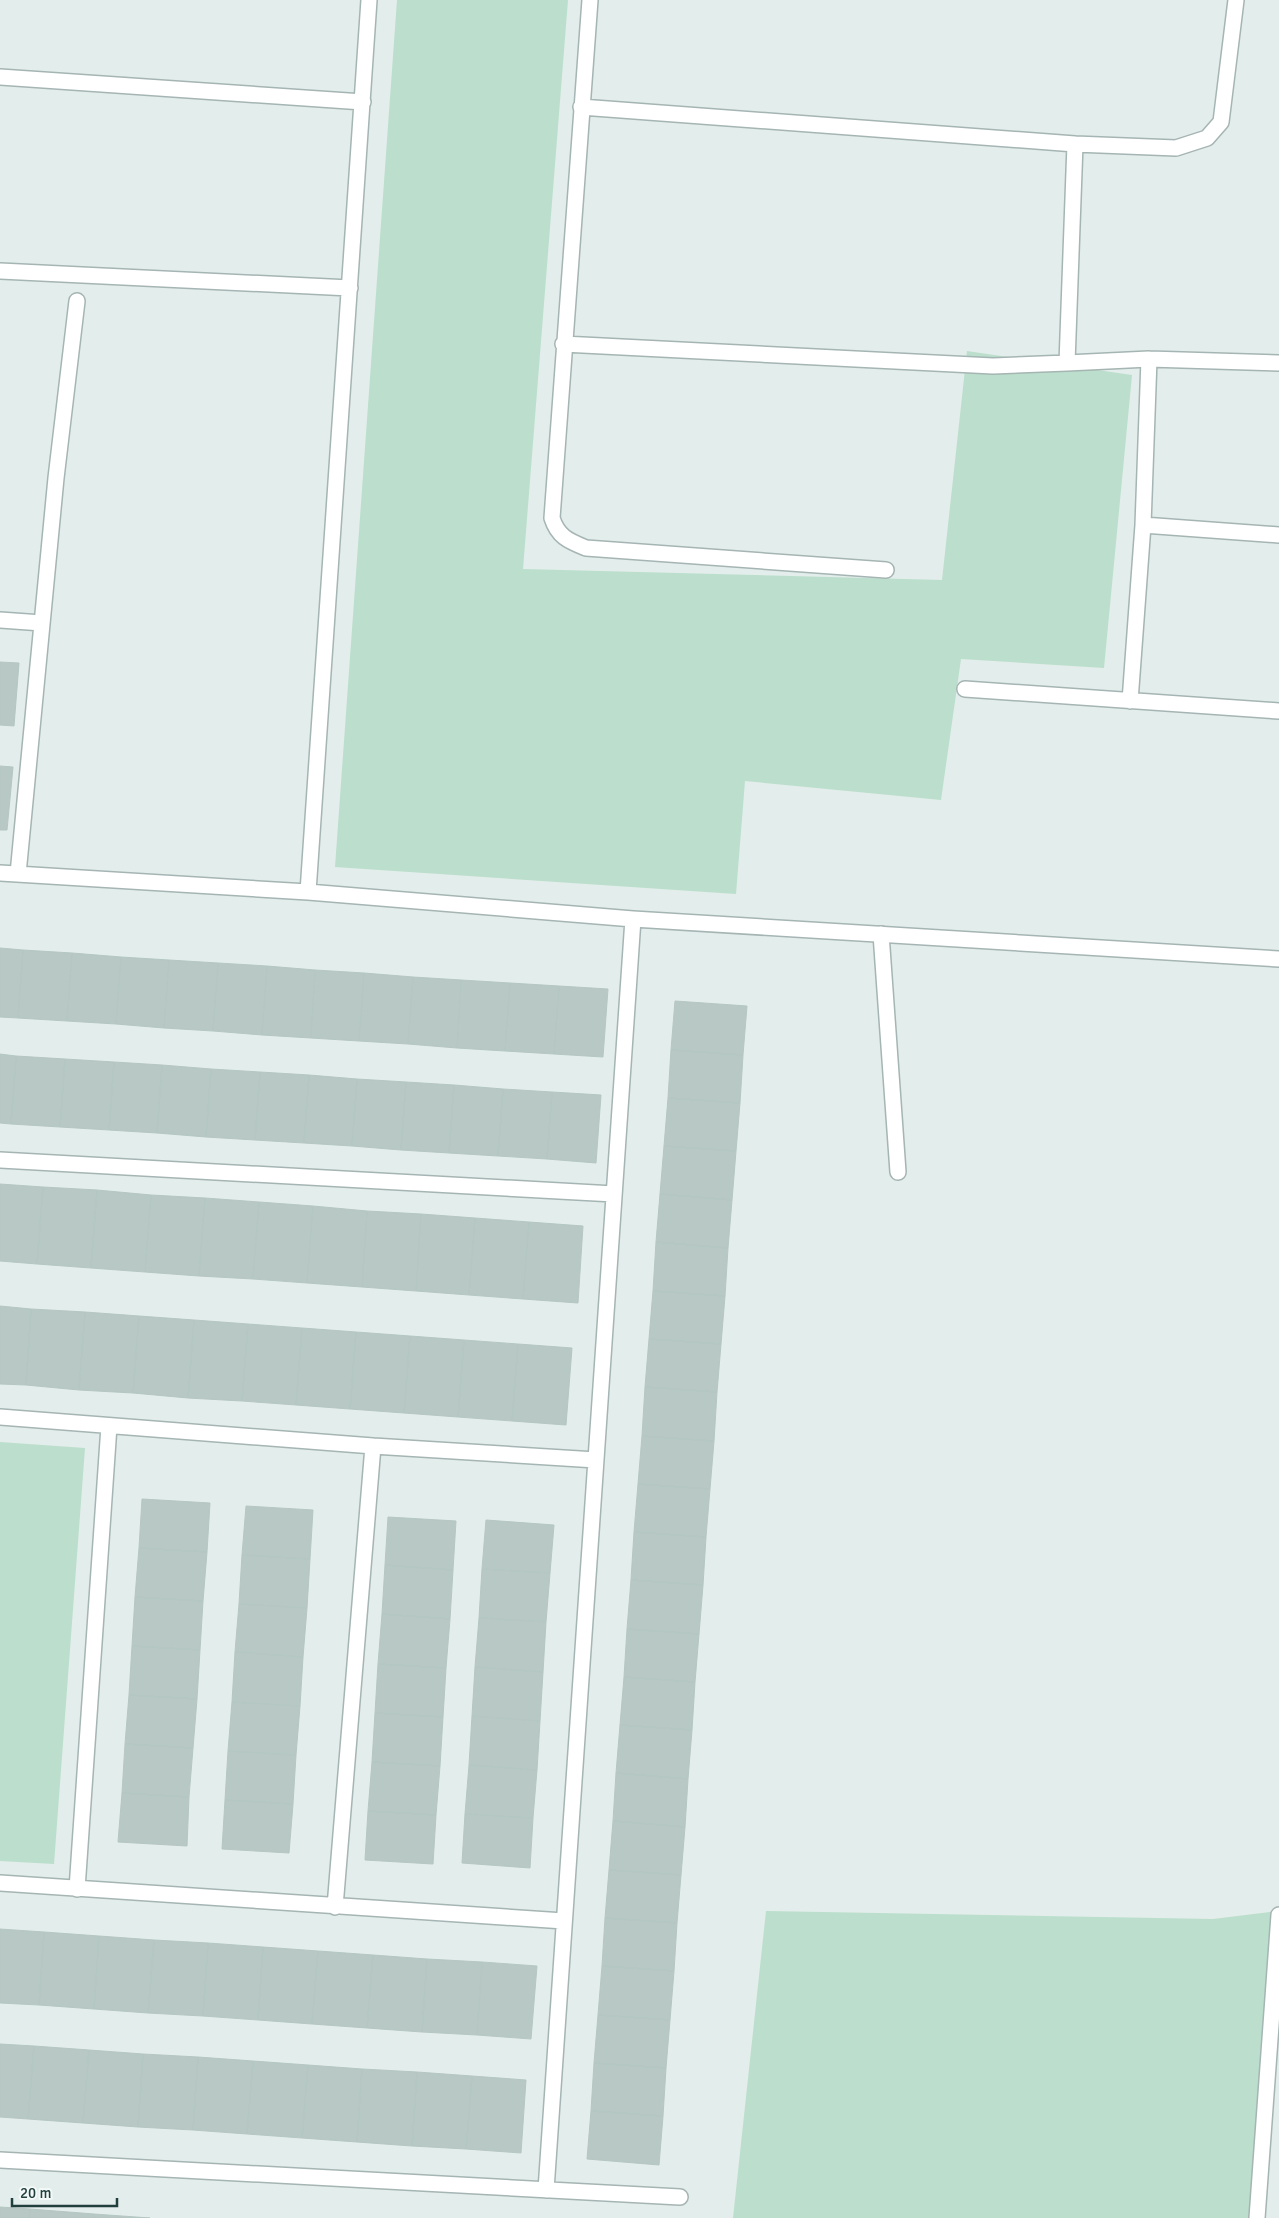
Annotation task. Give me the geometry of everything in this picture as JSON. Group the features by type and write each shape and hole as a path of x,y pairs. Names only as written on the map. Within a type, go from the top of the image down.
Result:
{"street":[{"path":"308,892 370,0"},
{"path":"590,0 563,344 552,518 556,530 569,541 586,548 886,570"},
{"path":"582,107 1075,144 1176,148 1206,138 1221,122 1236,0"},
{"path":"0,77 363,102"},
{"path":"1067,363 1075,144"},
{"path":"0,271 350,288"},
{"path":"18,874 42,623 77,301"},
{"path":"563,344 993,366 1149,360 1279,363"},
{"path":"1130,701 1143,525 1149,360"},
{"path":"1143,525 1279,535"},
{"path":"0,620 42,623"},
{"path":"965,689 1279,711"},
{"path":"0,873 308,892 633,919 1279,959"},
{"path":"546,2190 633,919"},
{"path":"881,934 898,1172"},
{"path":"0,1160 614,1194"},
{"path":"0,1417 373,1446 596,1460"},
{"path":"77,1889 109,1426"},
{"path":"335,1907 373,1446"},
{"path":"0,1883 564,1922"},
{"path":"1257,2218 1279,1915"},
{"path":"0,2160 680,2197"}],"green space":[{"path":"397,0 568,0 523,569 942,580 967,351 1132,375 1104,668 961,659 941,800 745,781 736,894 335,867"},
{"path":"0,1442 85,1448 54,1864 0,1861"},
{"path":"766,1911 1213,1919 1279,1911 1257,2218 733,2218"}],"building":[{"path":"0,662 19,663 14,726 0,725"},
{"path":"0,766 13,767 7,830 0,830"},
{"path":"0,948 23,950 18,1018 0,1017"},
{"path":"23,950 72,953 67,1021 18,1018"},
{"path":"72,953 121,957 116,1024 67,1021"},
{"path":"121,957 169,960 164,1028 116,1024"},
{"path":"169,960 218,963 213,1031 164,1028"},
{"path":"218,963 267,966 262,1035 213,1031"},
{"path":"267,966 315,970 311,1038 262,1035"},
{"path":"315,970 364,973 359,1041 311,1038"},
{"path":"364,973 413,977 408,1044 359,1041"},
{"path":"413,977 461,980 457,1048 408,1044"},
{"path":"461,980 510,983 505,1051 457,1048"},
{"path":"510,983 559,986 554,1054 505,1051"},
{"path":"559,986 608,989 603,1057 554,1054"},
{"path":"675,1001 747,1006 743,1055 671,1050"},
{"path":"671,1050 743,1055 740,1103 668,1098"},
{"path":"0,1054 16,1056 11,1124 0,1123"},
{"path":"16,1056 65,1059 60,1127 11,1124"},
{"path":"65,1059 114,1062 109,1130 60,1127"},
{"path":"114,1062 162,1065 157,1133 109,1130"},
{"path":"162,1065 211,1069 206,1137 157,1133"},
{"path":"211,1069 260,1072 255,1140 206,1137"},
{"path":"260,1072 309,1075 304,1143 255,1140"},
{"path":"309,1075 357,1079 352,1146 304,1143"},
{"path":"357,1079 406,1082 401,1150 352,1146"},
{"path":"406,1082 454,1085 449,1153 401,1150"},
{"path":"454,1085 503,1089 498,1156 449,1153"},
{"path":"503,1089 552,1092 547,1159 498,1156"},
{"path":"552,1092 601,1095 596,1163 547,1159"},
{"path":"668,1098 740,1103 736,1151 664,1146"},
{"path":"664,1146 736,1151 732,1200 660,1194"},
{"path":"0,1184 43,1187 37,1264 0,1261"},
{"path":"43,1187 97,1190 91,1268 37,1264"},
{"path":"97,1190 151,1195 145,1272 91,1268"},
{"path":"660,1194 732,1200 728,1248 656,1242"},
{"path":"151,1195 205,1198 199,1276 145,1272"},
{"path":"205,1198 259,1202 253,1279 199,1276"},
{"path":"259,1202 313,1206 307,1283 253,1279"},
{"path":"313,1206 367,1211 362,1287 307,1283"},
{"path":"367,1211 421,1214 416,1291 362,1287"},
{"path":"421,1214 475,1218 469,1295 416,1291"},
{"path":"475,1218 529,1222 523,1299 469,1295"},
{"path":"529,1222 583,1226 578,1303 523,1299"},
{"path":"656,1242 728,1248 725,1296 653,1291"},
{"path":"653,1291 725,1296 721,1344 649,1339"},
{"path":"0,1306 31,1309 26,1385 0,1384"},
{"path":"31,1309 85,1312 79,1390 26,1385"},
{"path":"85,1312 139,1316 133,1393 79,1390"},
{"path":"139,1316 194,1320 188,1398 133,1393"},
{"path":"194,1320 248,1324 242,1401 188,1398"},
{"path":"248,1324 302,1328 296,1405 242,1401"},
{"path":"302,1328 356,1332 350,1409 296,1405"},
{"path":"356,1332 410,1336 404,1413 350,1409"},
{"path":"410,1336 464,1340 458,1417 404,1413"},
{"path":"649,1339 721,1344 717,1392 645,1387"},
{"path":"464,1340 518,1344 512,1421 458,1417"},
{"path":"518,1344 572,1348 566,1425 512,1421"},
{"path":"645,1387 717,1392 714,1441 642,1436"},
{"path":"642,1436 714,1441 710,1489 638,1484"},
{"path":"638,1484 710,1489 706,1537 634,1532"},
{"path":"142,1499 210,1503 207,1552 139,1548"},
{"path":"246,1506 313,1510 310,1559 242,1555"},
{"path":"388,1517 456,1521 453,1570 385,1565"},
{"path":"486,1520 554,1525 550,1573 482,1569"},
{"path":"634,1532 706,1537 703,1585 631,1580"},
{"path":"139,1548 207,1552 203,1601 135,1597"},
{"path":"242,1555 310,1559 307,1608 239,1604"},
{"path":"385,1565 453,1570 450,1619 382,1614"},
{"path":"482,1569 550,1573 546,1622 479,1618"},
{"path":"631,1580 703,1585 699,1634 627,1629"},
{"path":"135,1597 203,1601 200,1650 132,1646"},
{"path":"239,1604 307,1608 303,1657 235,1652"},
{"path":"382,1614 450,1619 446,1668 378,1664"},
{"path":"479,1618 546,1622 543,1672 475,1667"},
{"path":"627,1629 699,1634 695,1682 624,1677"},
{"path":"132,1646 200,1650 197,1699 129,1695"},
{"path":"235,1652 303,1657 300,1706 232,1702"},
{"path":"378,1664 446,1668 443,1717 375,1713"},
{"path":"475,1667 543,1672 540,1721 472,1716"},
{"path":"624,1677 695,1682 692,1730 620,1725"},
{"path":"129,1695 197,1699 193,1748 125,1744"},
{"path":"232,1702 300,1706 296,1755 228,1751"},
{"path":"375,1713 443,1717 440,1766 372,1762"},
{"path":"472,1716 540,1721 537,1770 469,1765"},
{"path":"620,1725 692,1730 688,1779 616,1773"},
{"path":"125,1744 193,1748 189,1797 122,1793"},
{"path":"228,1751 296,1755 293,1804 225,1800"},
{"path":"372,1762 440,1766 436,1815 368,1811"},
{"path":"469,1765 537,1770 533,1818 465,1814"},
{"path":"616,1773 688,1779 685,1827 613,1821"},
{"path":"122,1793 189,1797 187,1846 118,1842"},
{"path":"225,1800 293,1804 289,1853 222,1849"},
{"path":"368,1811 436,1815 433,1864 365,1860"},
{"path":"465,1814 533,1818 530,1868 462,1863"},
{"path":"613,1821 685,1827 681,1875 609,1870"},
{"path":"609,1870 681,1875 677,1923 605,1918"},
{"path":"605,1918 677,1923 674,1971 602,1966"},
{"path":"0,1929 44,1932 39,2005 0,2003"},
{"path":"44,1932 99,1936 94,2009 39,2005"},
{"path":"99,1936 154,1940 148,2013 94,2009"},
{"path":"154,1940 208,1943 203,2016 148,2013"},
{"path":"208,1943 263,1947 258,2020 203,2016"},
{"path":"263,1947 318,1951 312,2024 258,2020"},
{"path":"318,1951 373,1955 367,2028 312,2024"},
{"path":"373,1955 427,1959 422,2032 367,2028"},
{"path":"427,1959 482,1962 477,2035 422,2032"},
{"path":"482,1962 537,1966 531,2039 477,2035"},
{"path":"602,1966 674,1971 670,2020 598,2015"},
{"path":"598,2015 670,2020 666,2068 594,2063"},
{"path":"0,2044 34,2046 28,2119 0,2117"},
{"path":"34,2046 89,2050 83,2123 28,2119"},
{"path":"89,2050 143,2054 138,2127 83,2123"},
{"path":"143,2054 198,2057 193,2130 138,2127"},
{"path":"198,2057 253,2061 247,2134 193,2130"},
{"path":"253,2061 308,2065 302,2138 247,2134"},
{"path":"594,2063 666,2068 663,2116 591,2111"},
{"path":"308,2065 362,2069 357,2142 302,2138"},
{"path":"362,2069 417,2072 412,2146 357,2142"},
{"path":"417,2072 472,2076 466,2149 412,2146"},
{"path":"472,2076 526,2080 521,2153 466,2149"},
{"path":"591,2111 663,2116 659,2165 587,2159"},
{"path":"0,2207 30,2209 29,2218 0,2218"},
{"path":"30,2209 94,2214 94,2218 29,2218"},
{"path":"94,2214 150,2218 94,2218"}]}
